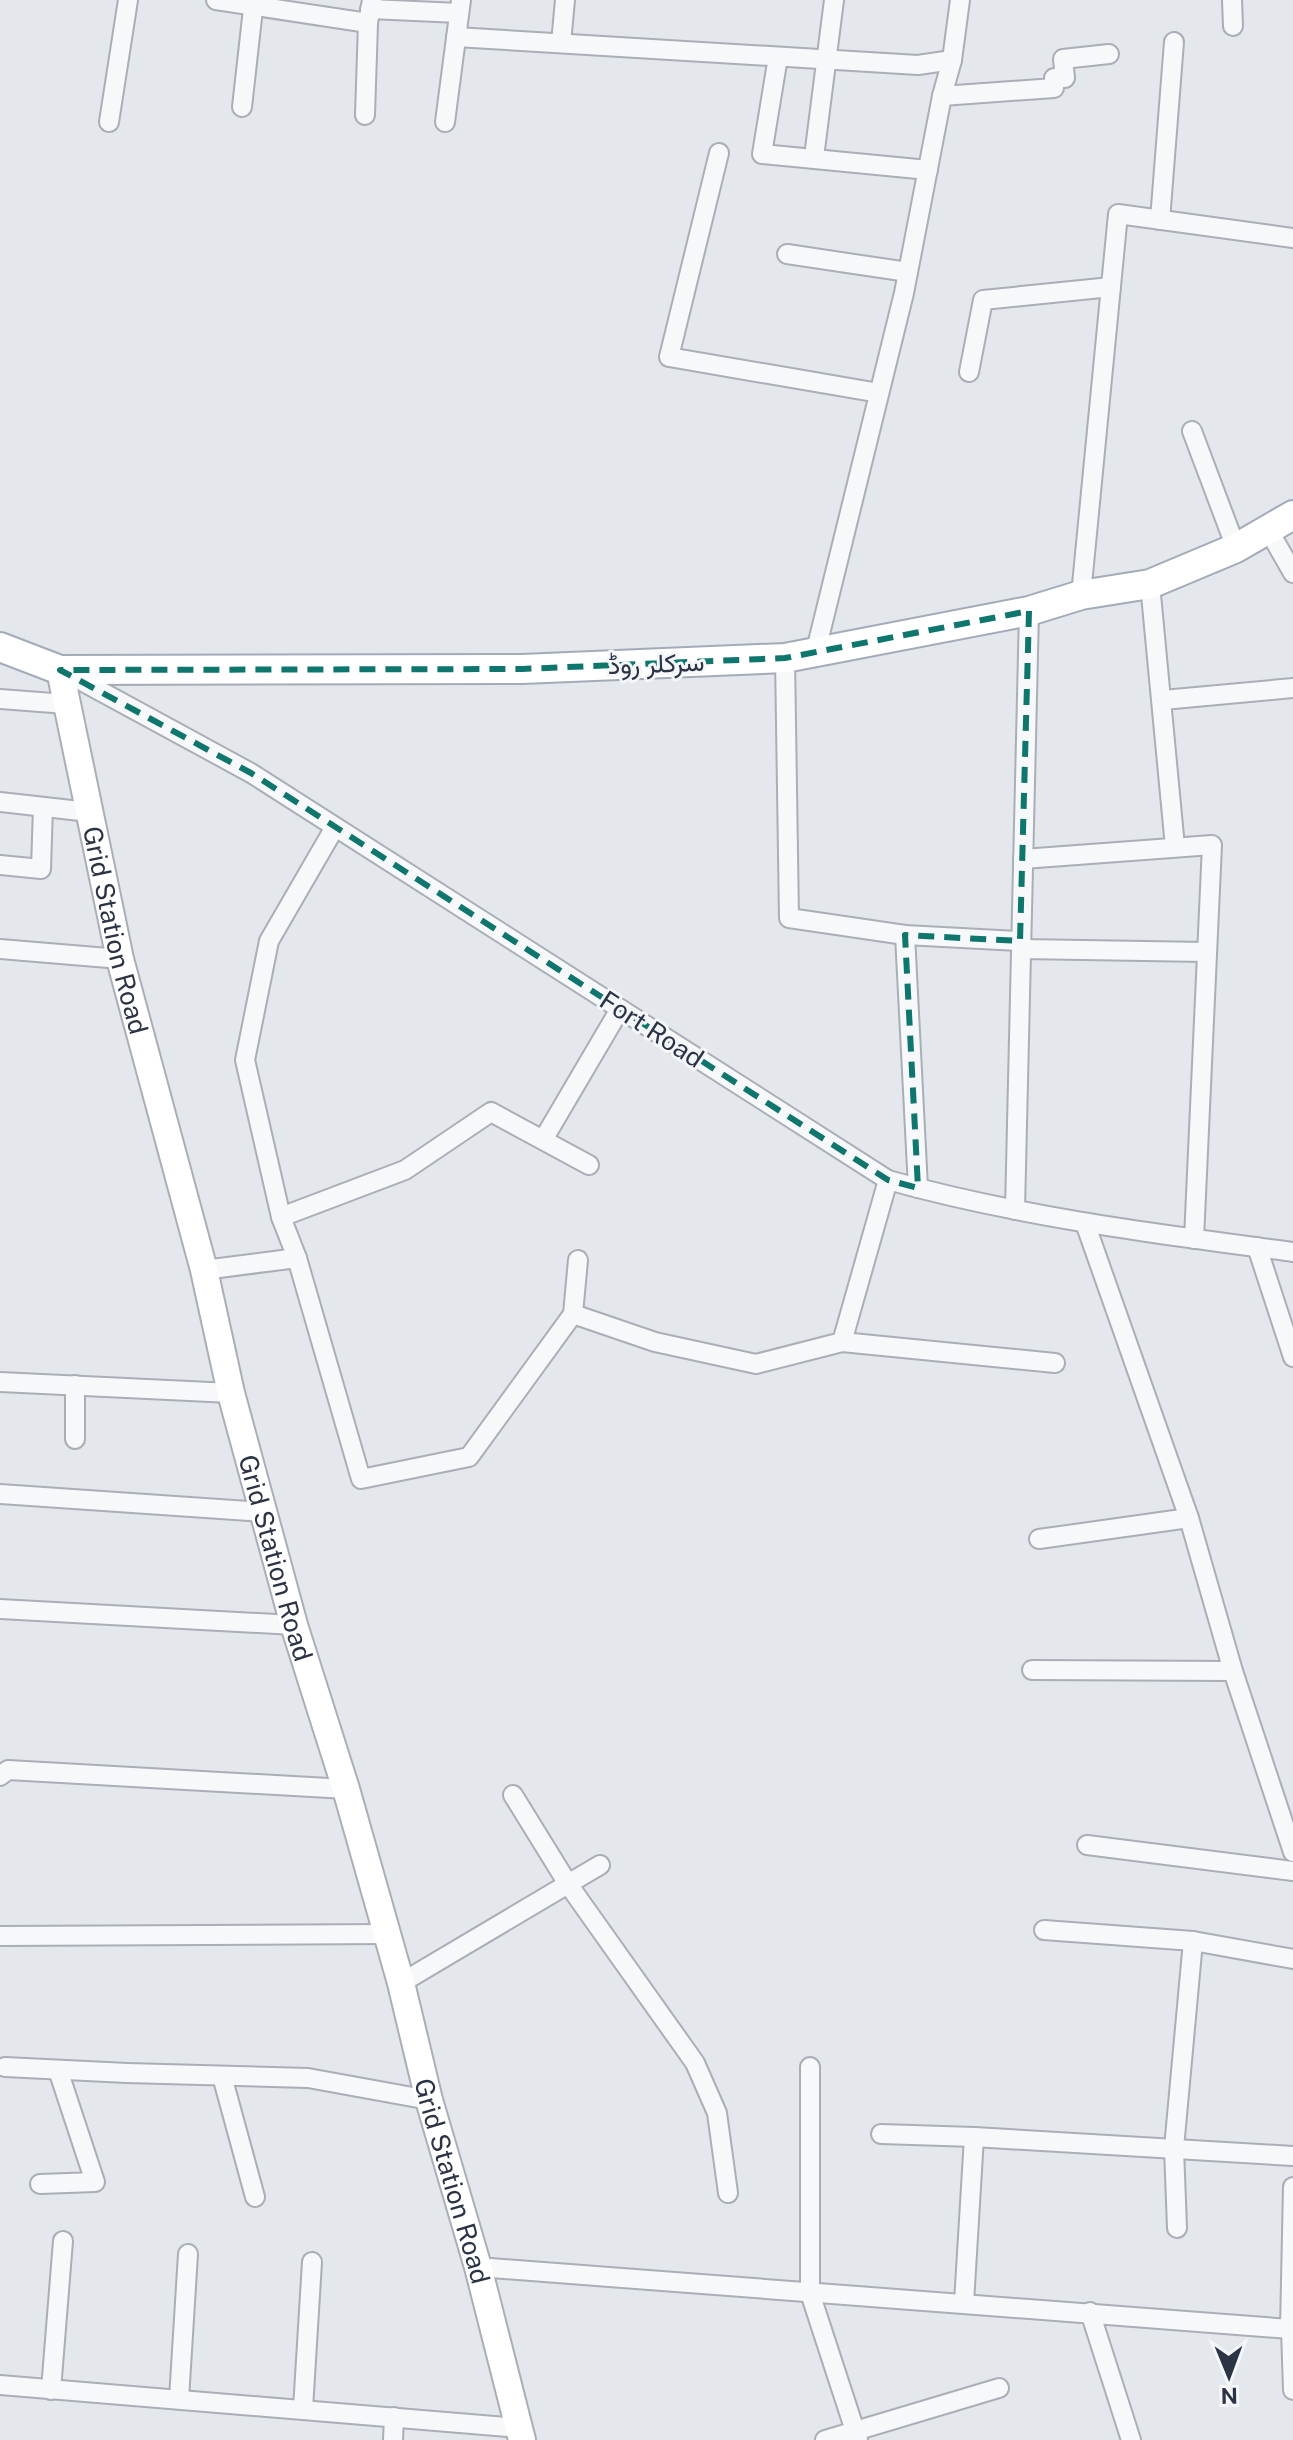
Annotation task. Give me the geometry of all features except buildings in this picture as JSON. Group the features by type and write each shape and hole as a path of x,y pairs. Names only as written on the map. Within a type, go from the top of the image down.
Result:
{"main road":[{"name":"سرکلر روڈ","path":"0,647 60,670 522,669 785,658 1029,611 1081,595 1150,584 1236,548 1293,515"},
{"name":"Grid Station Road","path":"60,670 120,959 204,1270 231,1393 262,1512 388,1934 429,2100 478,2267 520,2434"}],"street":[{"path":"109,122 128,0"},
{"path":"216,0 370,11 460,6 445,122"},
{"path":"561,43 565,0"},
{"path":"814,157 834,0"},
{"path":"816,650 908,272 942,96 952,60 960,0"},
{"path":"1232,0 1233,26"},
{"path":"242,107 254,3"},
{"path":"365,115 370,11"},
{"path":"456,37 918,65 952,60"},
{"path":"1160,220 1174,42"},
{"path":"942,96 1054,88 1054,78 1065,78 1063,59 1109,54"},
{"path":"778,57 762,154 928,170"},
{"path":"719,153 669,357 879,393"},
{"path":"1081,595 1118,214 1293,238"},
{"path":"787,254 908,272"},
{"path":"969,372 983,300 1111,287"},
{"path":"1192,431 1236,548"},
{"path":"1269,531 1293,573"},
{"path":"1150,584 1175,847"},
{"path":"1015,1210 1029,611"},
{"path":"785,658 789,918 905,935 1021,945 1206,952"},
{"name":"Fort Road","path":"60,670 251,773 888,1180 1085,1223 1293,1252"},
{"path":"1163,700 1293,688"},
{"path":"0,699 66,704"},
{"path":"0,802 89,812"},
{"path":"0,865 41,869 43,807"},
{"path":"335,827 269,941 245,1060 281,1217 297,1258 361,1479 469,1457 573,1314 578,1260"},
{"path":"1023,859 1212,845 1194,1239"},
{"path":"905,935 918,1188"},
{"path":"0,949 120,959"},
{"path":"543,1140 620,1009"},
{"path":"281,1217 405,1170 491,1112 589,1165"},
{"path":"842,1342 888,1180"},
{"path":"1085,1223 1189,1518 1233,1671 1293,1852"},
{"path":"1257,1247 1293,1357"},
{"path":"204,1270 297,1258"},
{"path":"573,1314 655,1342 756,1364 842,1342 1055,1363"},
{"path":"0,1382 231,1393"},
{"path":"75,1385 75,1439"},
{"path":"0,1494 262,1512"},
{"path":"1039,1539 1189,1518"},
{"path":"0,1609 294,1625"},
{"path":"1032,1670 1233,1671"},
{"path":"0,1776 8,1770 346,1789"},
{"path":"513,1795 568,1884 695,2063 717,2113 728,2193"},
{"path":"1087,1845 1293,1871"},
{"path":"401,1983 600,1865"},
{"path":"1044,1930 1193,1941 1293,1959"},
{"path":"0,1936 388,1934"},
{"path":"1177,2228 1174,2148 1193,1941"},
{"path":"5,2067 308,2078 429,2100"},
{"path":"810,2067 810,2293 857,2436"},
{"path":"40,2184 95,2182 58,2070"},
{"path":"222,2076 255,2197"},
{"path":"881,2134 1293,2156"},
{"path":"964,2303 974,2137"},
{"path":"1293,2187 1293,2390"},
{"path":"51,2390 63,2241"},
{"path":"179,2399 188,2254"},
{"path":"303,2409 312,2262"},
{"path":"478,2267 1291,2329"},
{"path":"1090,2312 1131,2440"},
{"path":"0,2385 394,2417 520,2434"},
{"path":"825,2440 857,2436 999,2388"},
{"path":"393,2440 394,2417"}],"highlighted area":[{"path":"1029,611 1020,941 905,935 918,1188 888,1180 251,773 60,670 522,669 785,658"}]}
